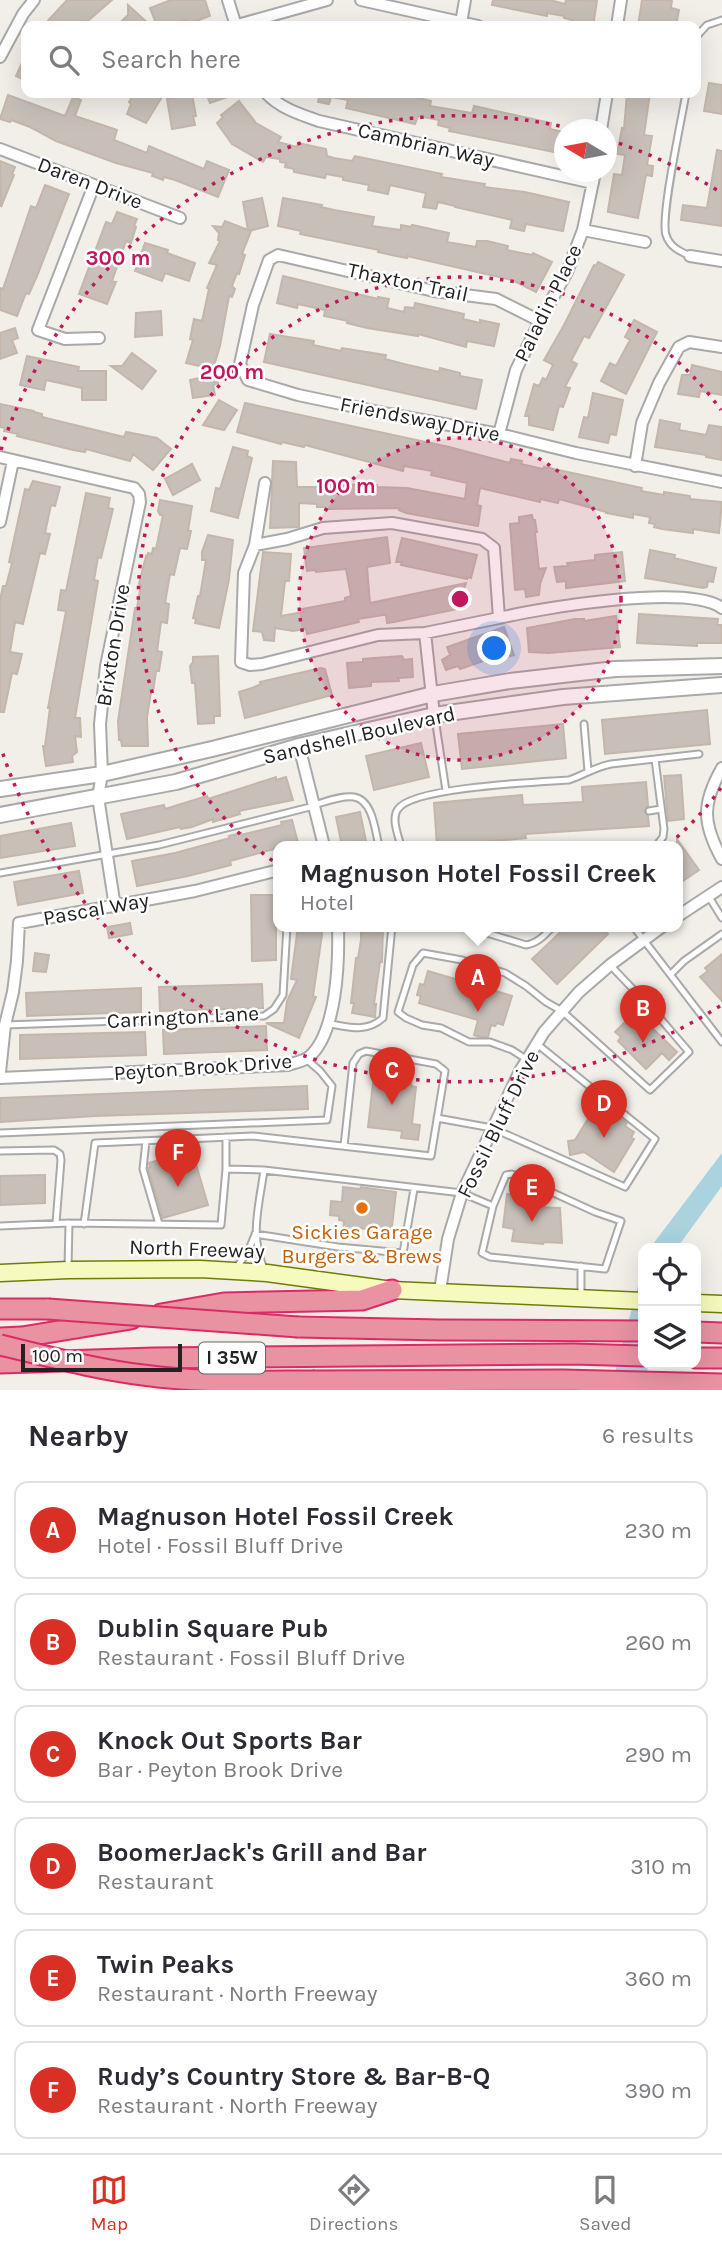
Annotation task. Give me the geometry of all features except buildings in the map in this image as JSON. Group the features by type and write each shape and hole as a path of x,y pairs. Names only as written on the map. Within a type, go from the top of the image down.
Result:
{"highway":[{"path":"0,1338 224,1303 362,1300 392,1290"},
{"path":"0,1308 298,1327 638,1331"},
{"path":"701,1332 722,1333"},
{"path":"0,1345 79,1364 142,1375 206,1380 563,1380 722,1384"},
{"name":"I 35W","path":"0,1363 154,1358 573,1354 638,1356"},
{"path":"701,1358 722,1358"}],"main road":[{"name":"North Freeway","path":"0,1273 68,1270 233,1271 392,1290 638,1301"},
{"path":"701,1303 722,1304"}],"street":[{"path":"0,57 23,14 34,0"},
{"path":"228,0 234,21"},
{"path":"253,21 327,0"},
{"path":"361,0 452,21"},
{"path":"461,21 465,0"},
{"path":"618,21 621,0"},
{"name":"Cambrian Way","path":"272,98 296,113 319,121 554,169"},
{"path":"603,119 606,98"},
{"name":"Daren Drive","path":"0,149 180,218"},
{"name":"Paladin Place","path":"499,434 516,370 568,272 583,230 593,182"},
{"path":"94,185 38,330 65,339 99,338"},
{"path":"583,230 645,242"},
{"name":"Thaxton Trail","path":"273,257 278,255 433,291 496,299 540,321"},
{"path":"690,256 722,261"},
{"name":"Friendsway Drive","path":"273,257 269,260 253,305 240,364 248,380 298,395 499,434 635,466 722,482"},
{"path":"635,466 642,423 659,383 680,347 689,342 722,347"},
{"path":"0,457 13,461 0,522"},
{"name":"Brixton Drive","path":"13,461 134,488 139,494 106,666 100,724 102,774 98,797 115,907"},
{"path":"265,483 255,545 244,573 241,662 262,664 379,635 425,633 533,610 608,600 664,597 715,603 722,608"},
{"path":"255,545 287,539 323,527 392,523 481,539 494,548 499,618"},
{"path":"425,633 434,715"},
{"name":"Sandshell Boulevard","path":"0,789 102,774 433,694 572,672 644,667 722,666"},
{"name":"Sandshell Boulevard","path":"0,815 176,782 299,746 434,715 562,697 722,685"},
{"path":"299,746 323,841"},
{"path":"722,768 706,801 709,834 722,859"},
{"name":"Pascal Way","path":"0,1072 5,1025 13,992 19,923 115,907 273,874"},
{"path":"683,912 722,887"},
{"name":"Peyton Brook Drive","path":"0,1078 288,1065 306,1059 330,1024 338,932"},
{"name":"Fossil Bluff Drive","path":"440,1291 448,1239 462,1193 527,1060 544,1032 579,992 655,932"}],"lane":[{"path":"701,32 707,25 722,20"},
{"path":"685,98 666,212 665,233 673,248 690,256"},
{"path":"434,715 446,791"},
{"path":"584,724 588,771"},
{"path":"400,841 395,820 396,811 409,802 446,791 569,780 597,766 699,754"},
{"path":"655,759 663,837 660,841"},
{"path":"0,873 159,845 353,797 361,800 370,810 378,841"},
{"path":"649,811 661,809"},
{"path":"708,897 722,918"},
{"name":"Carrington Lane","path":"5,1025 264,1016 274,1009 283,995 287,932"},
{"path":"330,1024 363,1028 374,1026 383,1018 391,932"},
{"path":"483,932 526,946 541,939 547,932"},
{"path":"638,932 722,1042"},
{"path":"671,974 684,961 722,934"},
{"path":"527,1060 512,1050 490,1042 469,1042 441,1028 422,1026 398,1012 413,965 423,953 462,960 505,973 562,1011 650,1090 689,1052 610,965"},
{"path":"437,1118 492,1128 625,1186 655,1139 537,1044"},
{"path":"85,1224 96,1143 253,1136 431,1156 445,1071 436,1064 366,1051 359,1055 353,1063 344,1146"},
{"path":"0,1133 327,1120 332,1086 306,1059"},
{"path":"0,1227 56,1223 221,1225 226,1137"},
{"path":"146,1141 143,1169 159,1224"},
{"path":"0,1151 54,1150 60,1154 56,1223"},
{"path":"226,1169 264,1170 462,1193 493,1206"},
{"path":"233,1271 248,1252 255,1234 264,1170"},
{"path":"512,1174 621,1221 605,1269 490,1257 482,1253 493,1206 502,1181 506,1175 512,1174"},
{"path":"255,1234 338,1247 403,1253 414,1189"},
{"path":"68,1270 69,1223"},
{"path":"255,1234 257,1254 267,1273"},
{"path":"581,1266 589,1300"}],"water":[{"path":"722,1153 722,1186 681,1243 654,1243"},
{"path":"638,1286 638,1369 648,1369 643,1390 610,1390"}],"place":[{"name":"Magnuson Hotel Fossil Creek","path":"478,1012"},
{"name":"Dublin Square Pub","path":"643,1043"},
{"name":"Knock Out Sports Bar","path":"392,1105"},
{"name":"BoomerJack's Grill and Bar","path":"604,1138"},
{"name":"Rudy’s Country Store & Bar-B-Q","path":"178,1187"},
{"name":"Sickies Garage Burgers & Brews","path":"362,1208"},
{"name":"Twin Peaks","path":"532,1222"}]}
